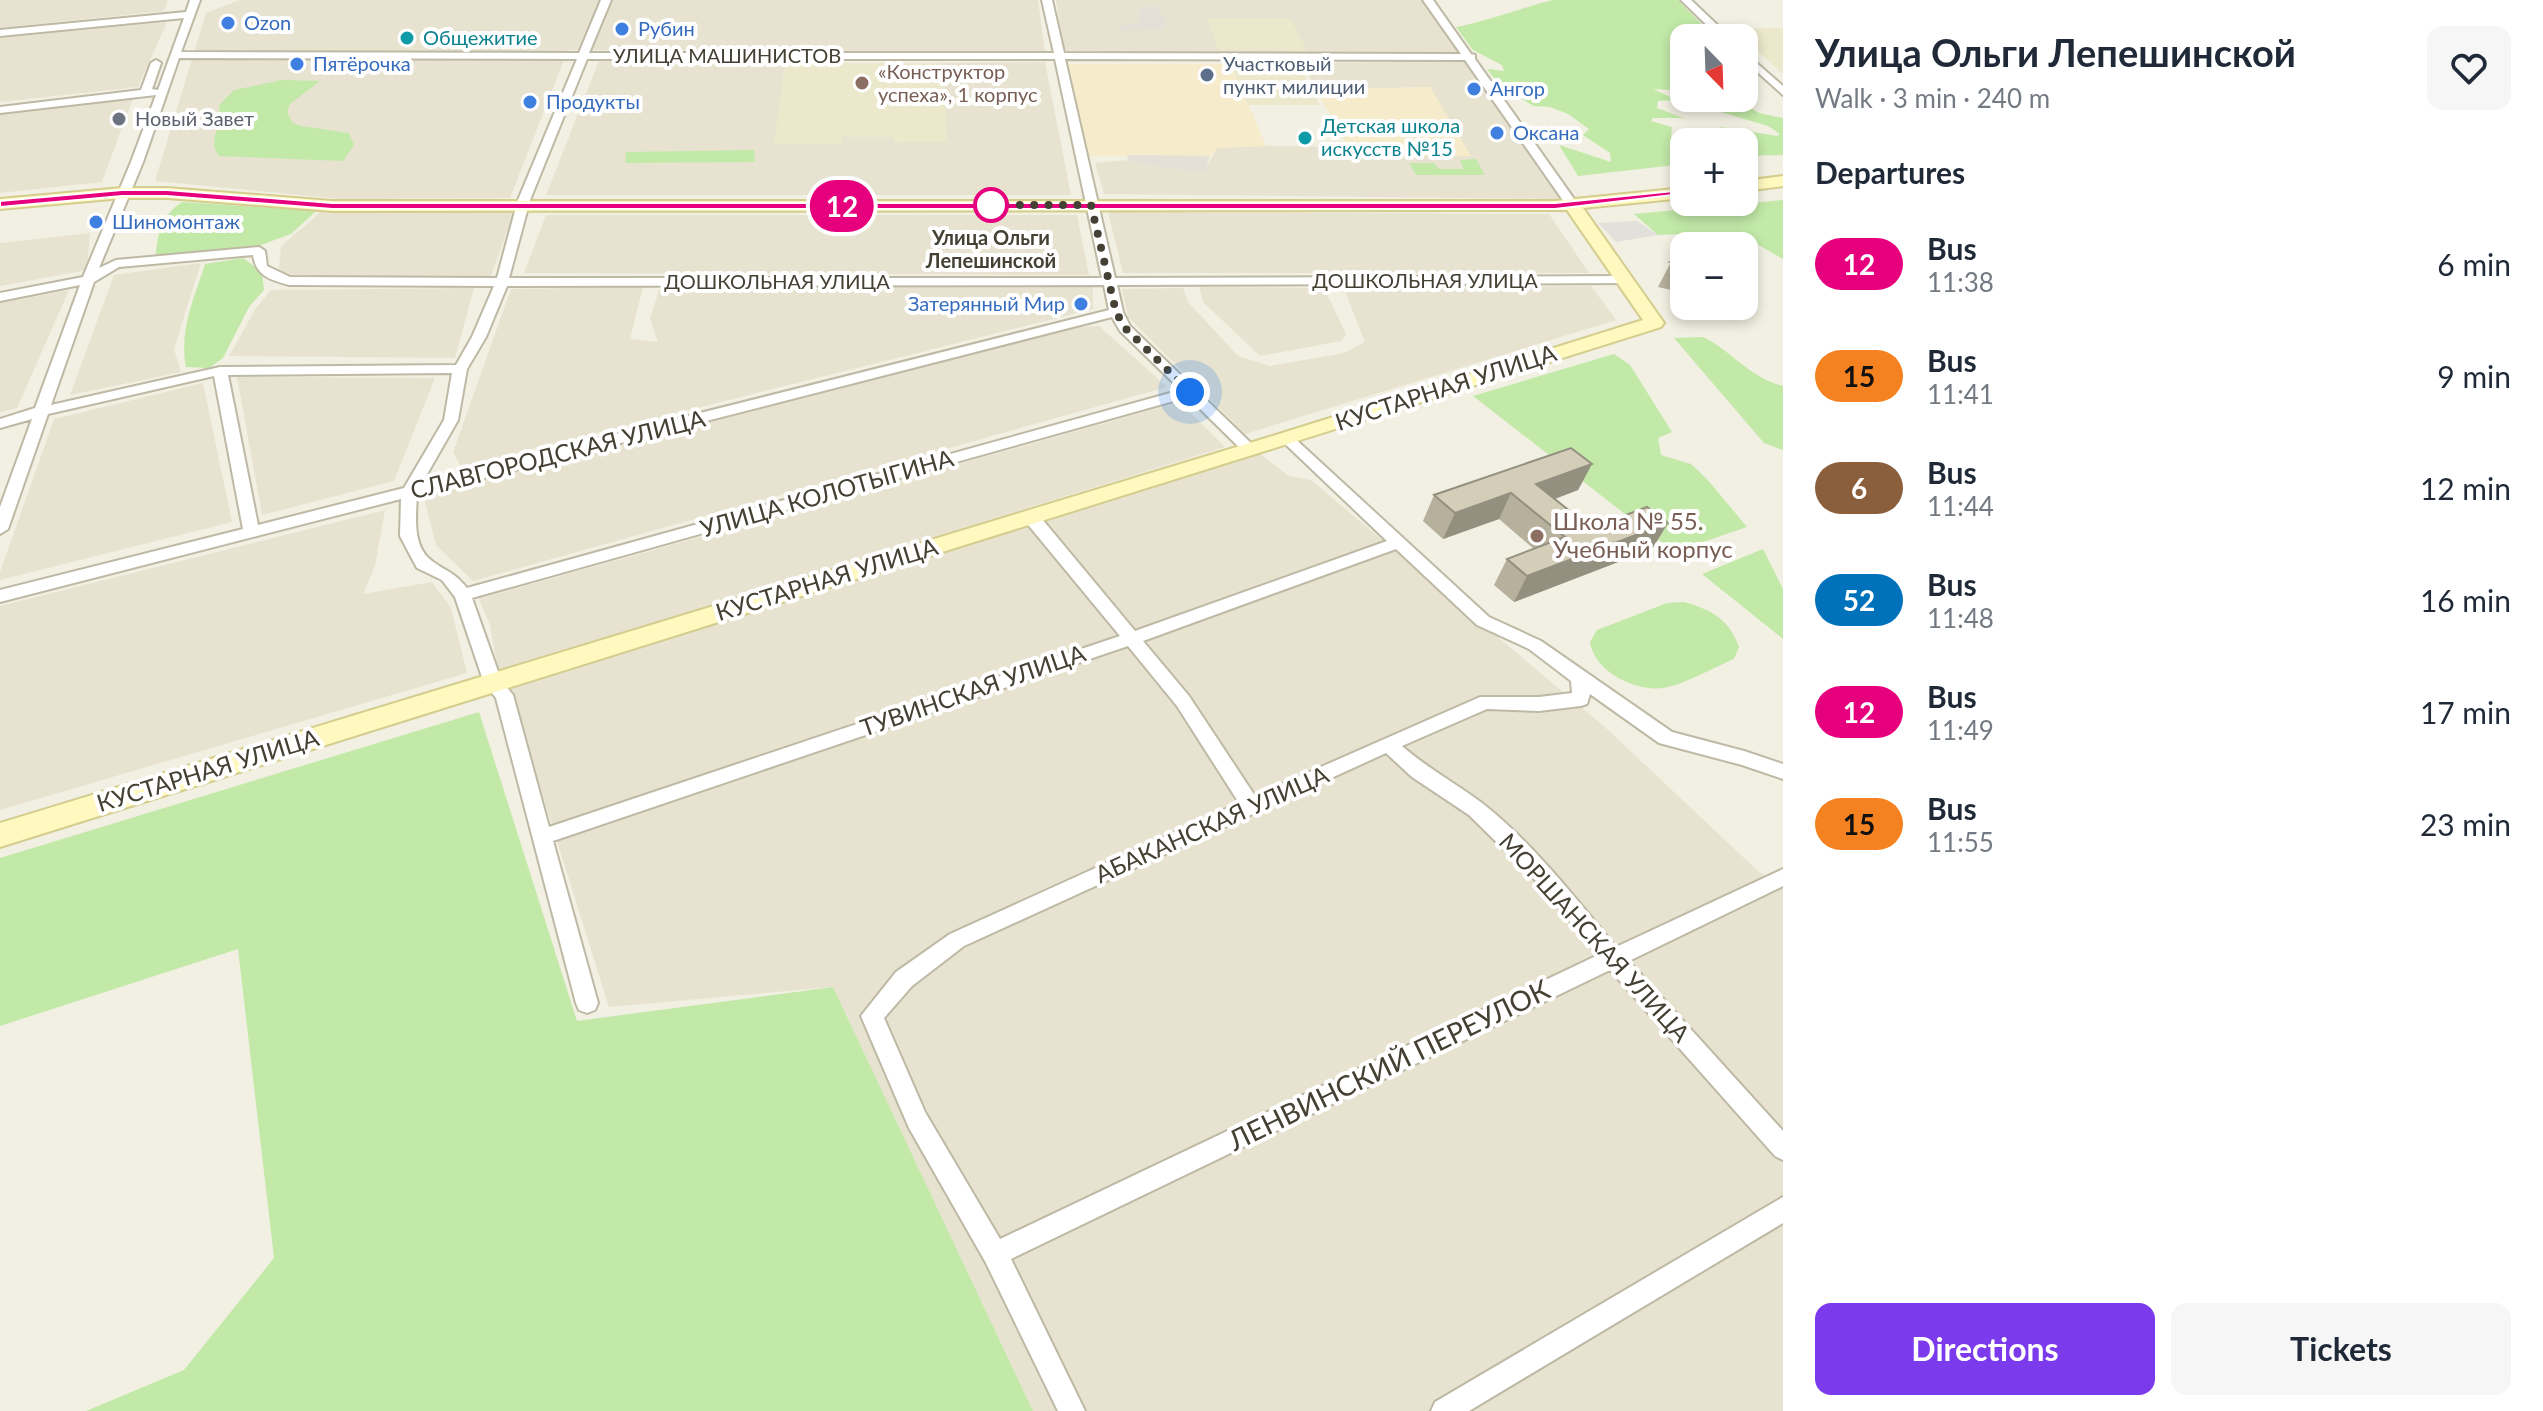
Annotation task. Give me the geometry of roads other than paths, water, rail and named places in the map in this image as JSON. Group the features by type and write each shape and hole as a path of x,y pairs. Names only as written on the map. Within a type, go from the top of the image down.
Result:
{"main road":[{"path":"1758,184 1783,181"},
{"path":"0,204 122,193 167,193 332,206 1573,206 1670,195"},
{"path":"1573,206 1625,280"},
{"name":"КУСТАРНАЯ УЛИЦА","path":"0,835 1654,323 1625,280"}],"street":[{"path":"0,529 88,280 163,91 195,0"},
{"path":"587,1003 545,836 504,695 493,683 463,595 448,576 423,564 408,536 409,493 451,420 460,369 479,337 502,282 522,207 606,0"},
{"path":"1047,0 1116,312 1125,328 1250,450"},
{"path":"1428,0 1573,206"},
{"path":"1686,0 1711,24"},
{"path":"0,33 189,15"},
{"name":"УЛИЦА МАШИНИСТОВ","path":"176,55 1471,57"},
{"path":"145,93 156,63"},
{"path":"1758,68 1783,92"},
{"path":"0,110 163,91"},
{"name":"ДОШКОЛЬНАЯ УЛИЦА","path":"0,297 88,280 116,264 259,251 261,267 271,275 289,281 1625,280"},
{"name":"СЛАВГОРОДСКАЯ УЛИЦА","path":"0,596 1116,312"},
{"path":"0,424 42,411 220,371 460,369"},
{"path":"220,371 252,534"},
{"name":"УЛИЦА КОЛОТЫГИНА","path":"463,595 1190,392"},
{"path":"1287,439 1483,621 1535,645 1666,738 1744,758 1783,772"},
{"path":"1031,517 1183,701 1252,807"},
{"name":"ТУВИНСКАЯ УЛИЦА","path":"545,836 1133,638 1400,542"},
{"name":"АБАКАНСКАЯ УЛИЦА","path":"995,1254 917,1120 872,1016 904,979 957,940 1390,746 1443,719 1486,702 1539,704 1581,699 1580,678"},
{"name":"МОРШАНСКАЯ УЛИЦА","path":"1390,746 1419,772 1476,809 1544,876 1783,1148"},
{"name":"ЛЕНВИНСКИЙ ПЕРЕУЛОК","path":"995,1254 1783,877"},
{"path":"1444,1411 1783,1209"},
{"path":"995,1254 1072,1411"}],"place":[{"name":"Ozon","path":"228,23"},
{"name":"Рубин","path":"622,29"},
{"name":"Общежитие","path":"407,38"},
{"name":"Пятёрочка","path":"297,64"},
{"name":"Участковый пункт милиции","path":"1207,75"},
{"name":"«Конструктор успеха», 1 корпус","path":"862,83"},
{"name":"Ангор","path":"1474,89"},
{"name":"Продукты","path":"530,102"},
{"name":"Новый Завет","path":"119,119"},
{"name":"Оксана","path":"1497,133"},
{"name":"Детская школа искусств №15","path":"1305,138"},
{"name":"Улица Ольги Лепешинской","path":"991,205"},
{"name":"Шиномонтаж","path":"96,222"},
{"name":"Затерянный Мир","path":"1081,304"},
{"name":"Школа № 55. Учебный корпус","path":"1537,536"}]}
